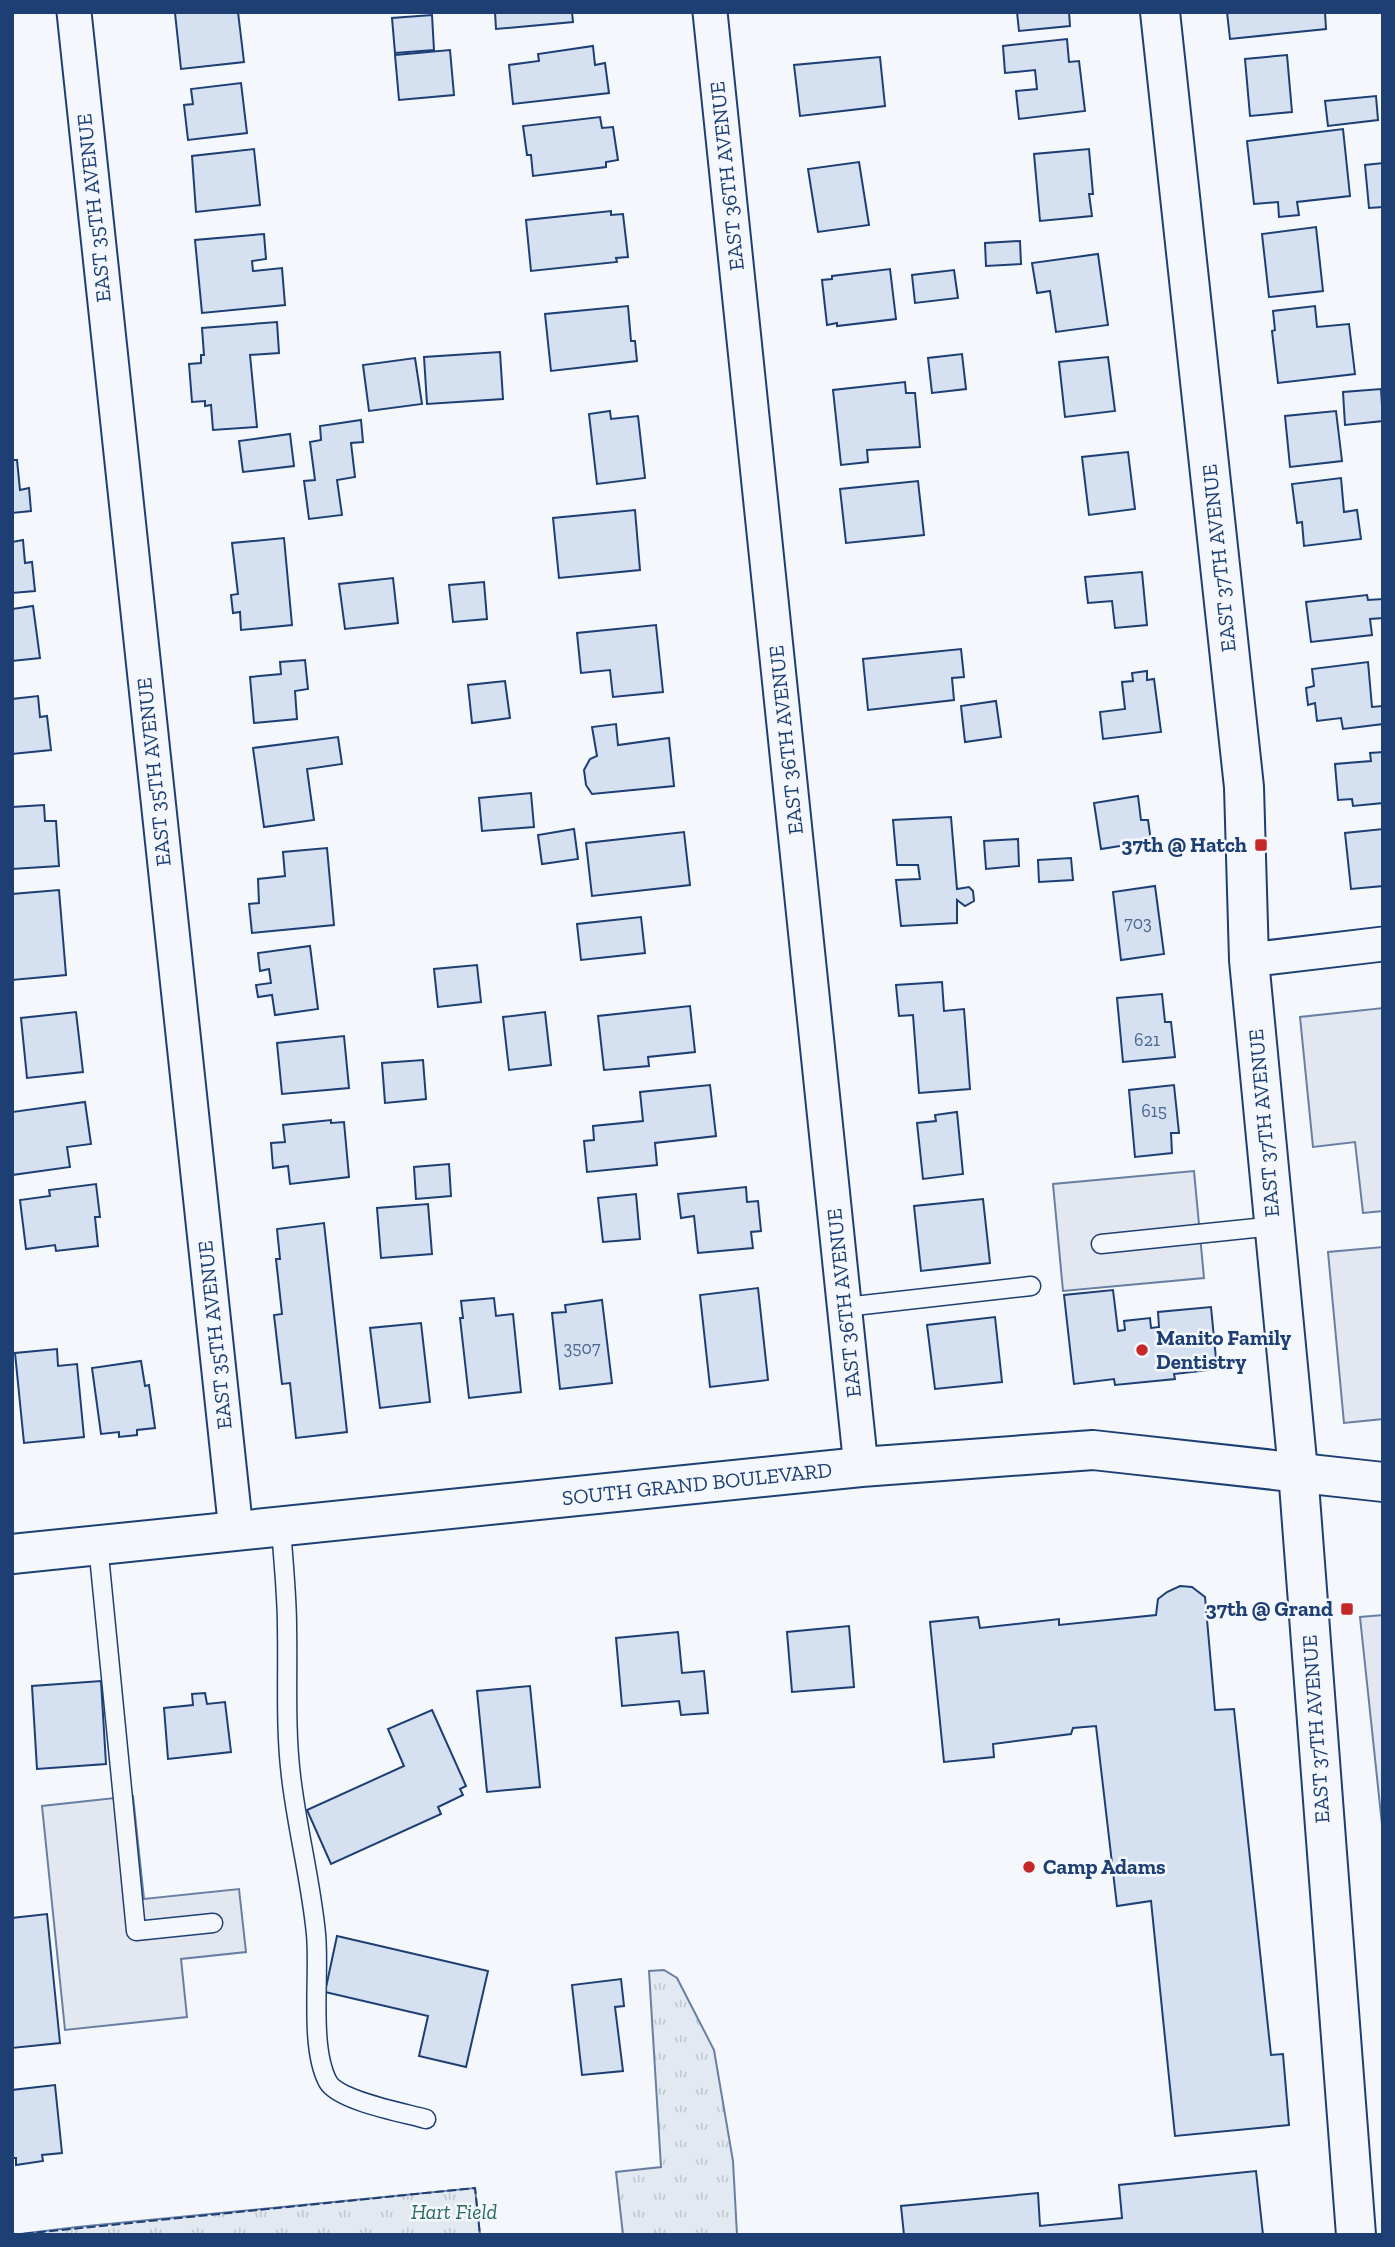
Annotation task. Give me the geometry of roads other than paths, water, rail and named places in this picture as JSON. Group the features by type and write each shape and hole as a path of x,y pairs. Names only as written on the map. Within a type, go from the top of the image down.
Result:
{"street":[{"name":"EAST 35TH AVENUE","path":"74,12 236,1531"},
{"name":"EAST 36TH AVENUE","path":"710,12 861,1467"},
{"name":"EAST 37TH AVENUE","path":"1160,12 1244,787 1249,960 1297,1471 1356,2235"},
{"path":"1249,960 1383,944"},
{"name":"SOUTH GRAND BOULEVARD","path":"12,1554 861,1467 1093,1450 1383,1482"}],"lane":[{"path":"1101,1244 1274,1226"},
{"path":"845,1307 1031,1286"},
{"path":"281,1526 291,1778 316,1935 318,2039 322,2067 329,2085 350,2098 426,2119"},
{"path":"98,1545 136,1930 213,1923"}],"place":[{"name":"37th @ Hatch","path":"1261,845"},
{"name":"Manito Family Dentistry","path":"1142,1350"},
{"name":"37th @ Grand","path":"1347,1609"},
{"name":"Camp Adams","path":"1029,1867"}],"park label":[{"name":"Hart Field","path":"454,2212"}]}
